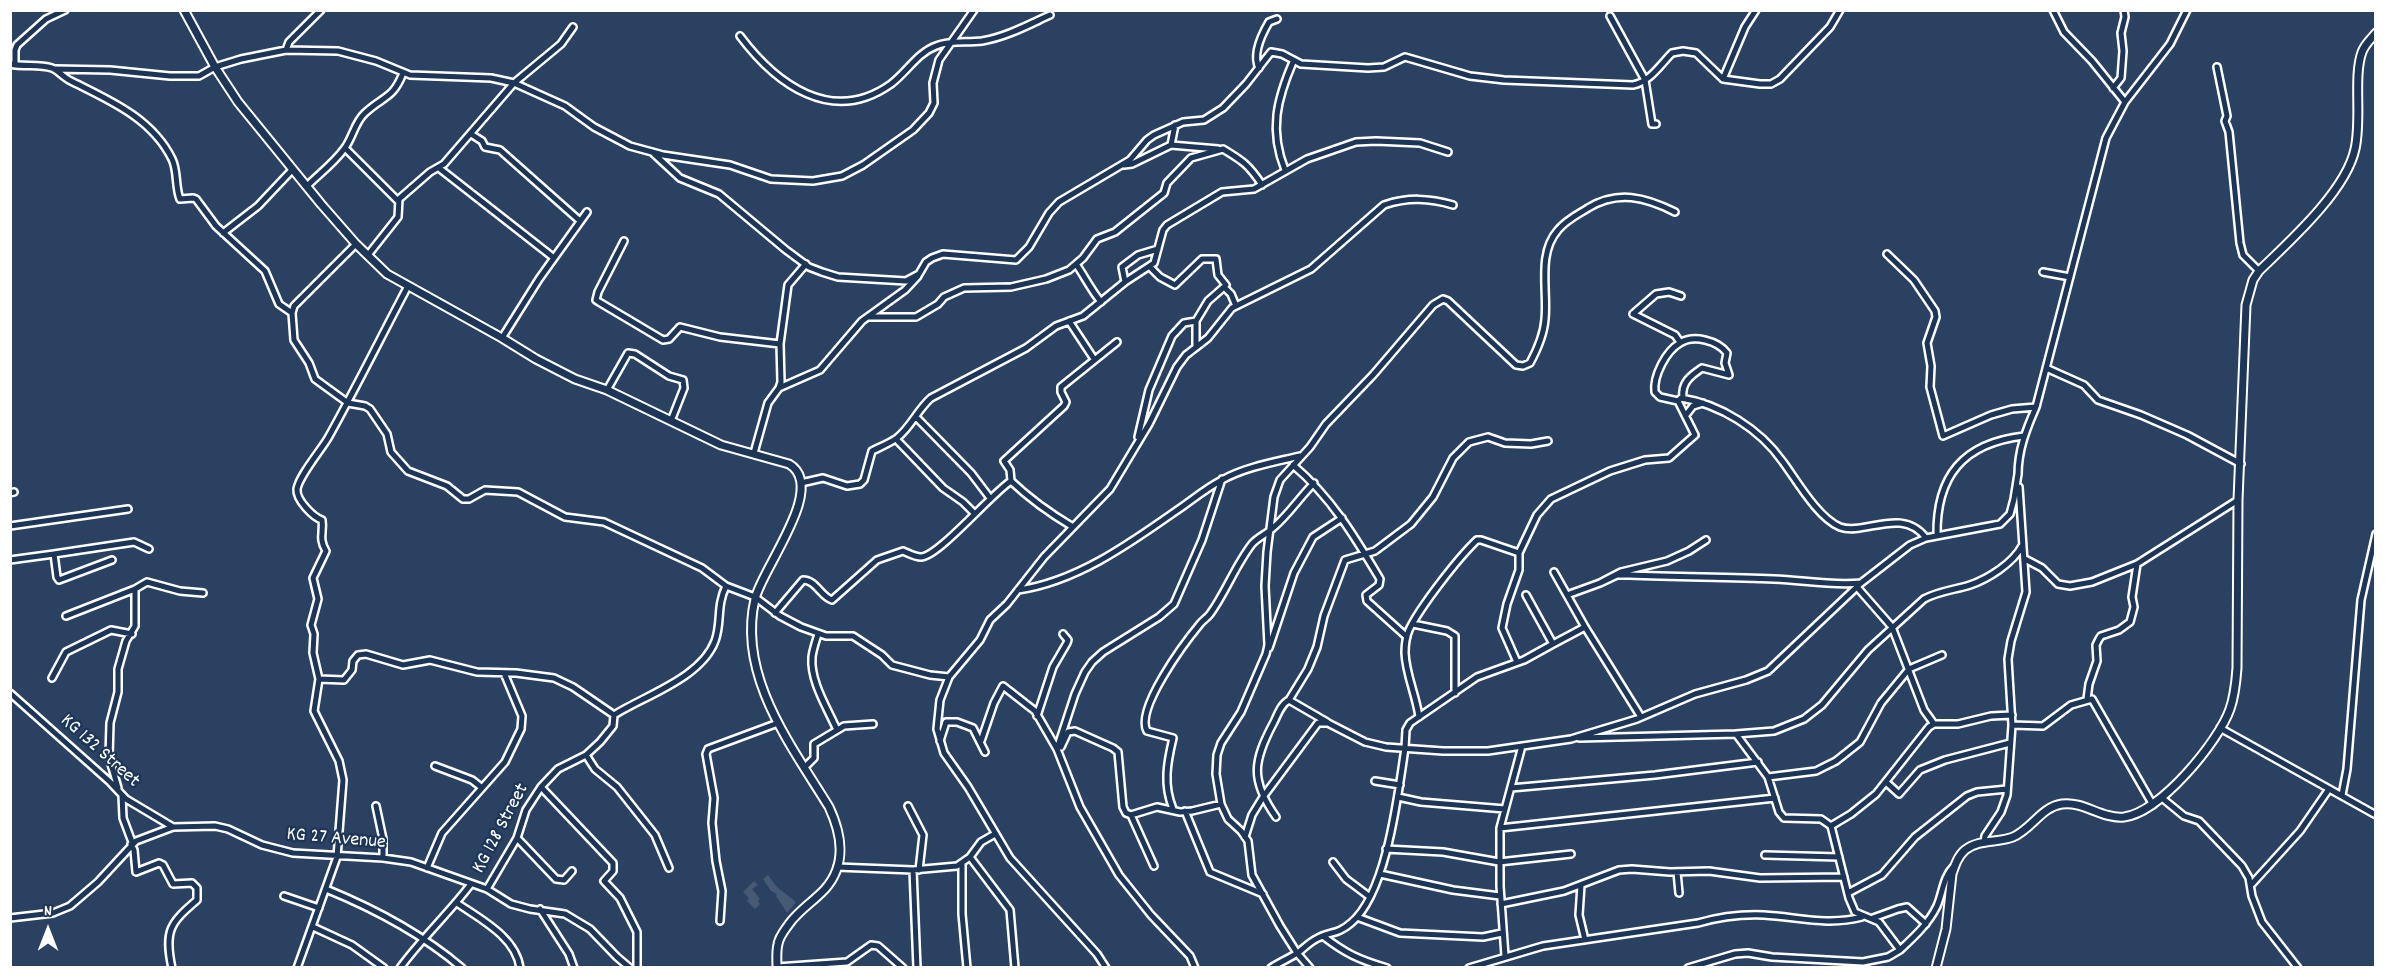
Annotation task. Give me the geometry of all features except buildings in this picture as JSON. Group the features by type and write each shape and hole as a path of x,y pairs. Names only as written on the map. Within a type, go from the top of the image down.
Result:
{"main road":[{"path":"184,10 214,67 238,102 292,170 356,244 387,273 575,379 606,390 721,445 754,453 798,469 801,483 800,499 792,523 765,572 755,597 751,621 754,662 761,686 778,723 837,824 841,849 837,867 824,889 796,914 780,936 777,967"},
{"path":"1936,968 1946,928 1954,865 1964,851 1984,842 2013,837 2048,809 2063,804 2078,804 2099,814 2119,817 2132,815 2152,805 2177,785 2220,728 2229,710 2235,689 2237,668 2238,500 2246,305 2253,280 2259,271 2330,196 2347,171 2355,149 2359,112 2360,63 2366,45 2376,33"}],"street":[{"path":"286,50 289,42 321,10"},
{"path":"65,11 46,19 17,45 13,64 170,76 200,75 214,67 286,50 338,51 376,61 403,73 491,78 514,83 565,106 584,121 617,140 652,152 730,165 784,181 813,181 842,176 863,165 913,130 929,113 934,103 935,72 939,60 974,10"},
{"path":"1723,79 1745,27 1756,10"},
{"path":"779,388 820,370 854,330 868,317 905,291 926,262 944,254 1016,260 1029,247 1049,213 1059,202 1123,165 1147,140 1182,122 1204,120 1222,108 1271,52 1282,54 1293,62 1301,64 1384,67 1405,57 1470,76 1504,80 1633,85 1645,80 1672,53 1690,51 1701,57 1723,79 1771,84 1778,81 1830,27 1840,10"},
{"path":"2053,10 2064,32 2092,61 2125,102"},
{"path":"2114,88 2121,78 2123,51 2121,33 2125,17 2124,10"},
{"path":"1289,700 1365,742 1386,747 1488,751 1571,738 1641,717 1695,694 1746,680 1768,671 1859,585 1910,545 1926,538 2000,524 2010,514 2024,436 2036,407 2106,138 2125,102 2170,44 2187,10"},
{"path":"740,36 754,55 789,85 808,96 844,101 875,94 892,83 926,51 950,42 997,38 1050,15"},
{"path":"1610,16 1645,80 1652,124 1656,124"},
{"path":"1259,68 1255,59 1261,38 1269,22 1277,20"},
{"path":"398,201 430,172 439,168 514,83 561,44 573,27"},
{"path":"1285,170 1278,144 1277,112 1284,81 1293,62"},
{"path":"2217,67 2227,116 2225,121 2229,132 2240,243 2243,255 2259,271"},
{"path":"55,69 67,79 123,108 152,132 174,163 178,198 196,199 223,233 265,271 279,304 292,313"},
{"path":"307,186 345,148 357,123 365,113 397,88 403,73"},
{"path":"1171,145 1175,125"},
{"path":"471,134 482,141 485,147 500,150 580,221"},
{"path":"801,483 823,478 847,486 860,484 864,480 872,451 896,439 916,417 922,406 943,390 1026,348 1056,326 1083,316 1125,282 1150,267 1156,260 1163,230 1174,220 1222,192 1254,189 1307,159 1356,142 1420,143 1448,152"},
{"path":"1123,165 1132,164 1171,145 1223,149 1246,162 1262,185"},
{"path":"345,148 398,201 400,213 398,217 368,255"},
{"path":"868,317 916,317 927,312 944,297 956,291 986,286 1011,287 1069,270 1097,239 1115,232 1164,193 1167,183 1191,158 1223,149"},
{"path":"652,152 680,177 720,194 806,264 838,277 906,280 919,274"},
{"path":"439,168 554,258"},
{"path":"223,233 261,204 292,170"},
{"path":"1267,652 1265,586 1269,532 1278,485 1326,424 1373,375 1433,305 1439,300 1448,301 1516,365 1523,366 1530,363 1542,332 1545,320 1545,266 1548,249 1557,231 1569,220 1608,198 1653,201 1675,212"},
{"path":"1106,968 1090,946 1010,858 944,753 937,729 940,700 949,677 980,640 990,620 1044,557 1106,495 1137,445 1177,368 1186,355 1208,338 1224,317 1236,306 1311,269 1384,205 1403,200 1423,199 1453,205"},
{"path":"502,338 587,212"},
{"path":"624,241 598,292 596,300 599,302 663,340 669,339 680,327 730,338 780,344"},
{"path":"356,244 297,301 292,313 294,340 309,363 315,379 348,403 370,409 387,434 391,452 408,471 447,486 460,498 469,500 485,490 521,493 565,517 609,524 645,543 694,563 726,586 755,597 789,621 818,634 853,636 882,655 892,665 930,675 949,677"},
{"path":"1125,282 1122,267 1137,255 1158,249"},
{"path":"1887,254 1914,280 1935,311 1936,317 1927,343 1931,366 1930,387 1943,436 1991,415 2012,409 2036,407"},
{"path":"1150,267 1175,285 1202,259 1216,259 1218,275 1226,285 1224,287 1231,294 1236,306"},
{"path":"754,453 768,403 779,388 782,376 780,344 788,285 806,264"},
{"path":"1076,264 1101,302"},
{"path":"2043,272 2070,277"},
{"path":"297,968 337,857 343,780 339,761 314,711 319,679 313,653 315,640 311,626 318,602 313,578 326,551 320,535 322,520 316,518 300,498 297,489 348,403 408,286"},
{"path":"1196,347 1196,321 1208,301 1224,287"},
{"path":"1680,342 1675,335 1633,314 1656,294 1669,292 1681,296"},
{"path":"1070,321 1094,359"},
{"path":"1137,445 1146,398 1172,336 1184,322 1196,321"},
{"path":"1517,662 1502,628 1507,604 1519,570 1519,553 1537,515 1551,499 1610,471 1646,460 1669,458 1695,435 1681,399 1686,381 1702,368 1729,375 1725,363 1727,353 1721,345 1711,341 1686,340 1680,342 1660,367 1654,384 1655,392 1660,397 1681,399 1703,403 1735,419 1768,444 1810,501 1837,526 1846,528 1881,523 1911,525 1926,538"},
{"path":"1073,527 1044,510 1011,481 1010,470 1004,461 1064,406 1066,402 1061,392 1062,387 1117,342"},
{"path":"606,390 624,358 629,352 635,354 669,376 684,380 684,388 671,421"},
{"path":"2046,368 2084,385 2098,400 2187,435 2241,464"},
{"path":"1686,415 1694,406 1703,403"},
{"path":"916,417 971,473 990,498"},
{"path":"1937,536 1937,512 1943,487 1961,461 1990,443 2004,438 2024,436"},
{"path":"1276,817 1263,797 1258,769 1260,749 1283,705 1289,700 1308,669 1317,647 1324,616 1345,560 1375,551 1411,524 1433,497 1453,458 1469,442 1488,437 1505,443 1531,444 1548,441"},
{"path":"896,439 943,488 975,514"},
{"path":"1018,590 1040,587 1060,580 1102,558 1222,479 1302,455"},
{"path":"1293,465 1314,483 1342,518 1365,554 1380,583 1366,595 1366,598 1407,637"},
{"path":"1984,842 1985,836 2005,804 2012,725 2008,659 2026,592 2018,474"},
{"path":"1057,752 1074,694 1084,672 1092,662 1174,604 1202,540 1222,479"},
{"path":"775,612 803,580 810,581 828,599 832,600 877,560 903,551 917,556 926,555 1011,481"},
{"path":"1173,809 1168,793 1166,770 1173,738 1147,731 1144,726 1148,703 1173,663 1201,623 1208,617 1250,547 1269,532 1314,483"},
{"path":"2025,559 2042,568 2058,584 2070,586 2092,582 2137,564 2238,500"},
{"path":"10,526 128,509"},
{"path":"1310,968 1297,953 1252,874 1248,842 1228,819 1221,804 1216,774 1217,755 1221,743 1241,712 1272,643 1294,573 1313,537 1342,518"},
{"path":"2342,795 2347,769 2361,600 2376,534"},
{"path":"1419,717 1406,664 1407,637 1413,624 1477,540 1519,553"},
{"path":"1600,583 1621,572 1667,561 1706,540"},
{"path":"10,560 134,542 149,549"},
{"path":"1571,738 1736,735 1774,731 1804,719 1822,705 1851,669 1892,627 1924,599 1935,593 1970,585 1987,577 2005,565 2019,552 2023,544"},
{"path":"54,554 59,580 112,560"},
{"path":"2087,699 2088,684 2097,661 2098,639 2119,630 2130,622 2137,564"},
{"path":"1554,572 1641,717"},
{"path":"1567,595 1617,576 1630,575 1796,580 1815,584 1859,585"},
{"path":"66,616 135,589 147,582 180,591 203,593"},
{"path":"1859,585 1892,627 1924,710 1934,724"},
{"path":"319,679 344,680 352,670 355,658 366,654 403,665 430,660 477,672 560,680 596,701 614,715 676,681 709,652 716,639 719,603 726,586"},
{"path":"135,589 135,626 126,641 118,669 118,692 111,716 109,757 120,792 123,818 134,850 136,872 159,863 163,865 173,884 192,883 197,888 197,900 183,911 170,929 169,949 172,968"},
{"path":"1526,595 1553,644"},
{"path":"1413,624 1447,631 1455,636 1455,693"},
{"path":"1271,968 1323,936 1333,935 1342,930 1357,917 1370,897 1380,874 1386,849 1400,785 1406,730 1410,723 1477,677 1517,662 1585,627"},
{"path":"52,678 66,652 111,630 132,634"},
{"path":"818,634 812,656 814,676 837,730"},
{"path":"1037,716 1053,667 1068,640 1063,634"},
{"path":"1768,777 1816,771 1836,761 1860,742 1881,703 1909,669 1942,655"},
{"path":"427,868 442,833 505,762 512,751 522,724 520,711 504,673"},
{"path":"981,741 994,703 1003,686 1035,711 1057,752 1080,807 1119,875 1151,915 1190,956 1195,968"},
{"name":"KG 132 Street","path":"10,693 120,792 173,827"},
{"path":"2012,725 2043,726 2071,705 2092,699 2096,702 2152,805"},
{"name":"KG 128 Street","path":"487,889 516,838 526,810 541,787 558,769 586,755 611,730 614,715"},
{"path":"1831,826 1861,806 1886,782 1922,733 1934,724 1958,724 1991,716 2012,715"},
{"path":"940,743 944,725 950,721 973,728 985,752"},
{"path":"720,921 722,891 712,823 714,798 706,754 708,749 778,723"},
{"path":"1245,837 1252,815 1263,797 1315,726 1318,723 1328,723"},
{"path":"805,767 814,758 814,744 844,726 873,724"},
{"path":"2220,728 2376,815"},
{"path":"1057,752 1071,731 1118,752 1123,807 1126,813 1131,815 1154,866"},
{"path":"1736,735 1768,777 1779,812 1784,818 1821,819 1831,826 1855,912 1874,918 1907,907 1926,924"},
{"path":"1886,782 1899,794 1920,770 1945,760 2010,743"},
{"path":"1504,956 1500,896 1500,828 1522,746"},
{"path":"586,755 595,769 617,787 655,834 669,868"},
{"path":"1511,788 1655,775 1758,762"},
{"path":"435,766 472,780 481,787"},
{"path":"1375,781 1400,785"},
{"path":"541,787 613,863 614,869 604,881 620,898 637,932 637,968"},
{"path":"1848,893 1882,875 1915,837 1967,796 1977,792 2007,789"},
{"path":"2251,885 2300,831 2329,789"},
{"path":"1398,796 1421,802 1505,809"},
{"path":"1500,828 1775,798"},
{"path":"2162,798 2184,816 2199,821 2242,866 2248,874 2252,896 2262,922 2298,968"},
{"path":"1131,815 1157,807 1185,812 1221,804"},
{"path":"376,806 383,839 383,858"},
{"path":"908,806 923,835 916,870 917,968"},
{"path":"1185,812 1210,872 1263,894"},
{"name":"KG 27 Avenue","path":"131,843 173,827 221,827 278,851 405,861 487,889 511,904 565,914 579,921 630,968"},
{"path":"837,867 916,870 962,864 981,842 995,834"},
{"path":"516,838 556,879 564,880 572,871"},
{"path":"10,918 53,913 70,906 115,865 131,843"},
{"path":"1386,849 1443,852 1499,862 1571,854"},
{"path":"1764,855 1839,857"},
{"path":"970,857 1010,910 1015,968"},
{"path":"1333,862 1346,879 1370,897"},
{"path":"962,864 962,914 967,968"},
{"path":"1688,968 1708,965 1735,954 1748,953 1772,957 1863,962 1888,957 1900,950 1926,924 1936,907 1945,878 1954,865"},
{"path":"1501,904 1547,895 1619,870 1709,871 1760,878 1844,877"},
{"path":"1677,872 1679,893"},
{"path":"1380,874 1453,890 1500,896"},
{"path":"399,968 422,938 457,903 471,884"},
{"path":"1581,885 1579,915 1585,940"},
{"path":"326,889 381,913 422,938 462,968"},
{"path":"284,896 319,908"},
{"path":"457,903 502,936 518,957 520,968"},
{"path":"540,909 569,954 574,968"},
{"path":"1469,968 1543,946 1739,915 1764,915 1806,921 1852,920 1864,916"},
{"path":"1357,917 1400,933 1483,937 1502,933"},
{"path":"1874,918 1900,950"},
{"path":"313,927 352,945 384,968"},
{"path":"1323,936 1350,956 1387,968"},
{"path":"777,967 848,962 871,945 878,946 903,968"}],"shaded area":[{"path":"768,875 777,887 796,902 787,913 776,896 777,894 771,891 763,879"},
{"path":"754,881 758,885 752,889 760,899 758,901 760,904 755,909 747,901 749,898 743,892"}]}
